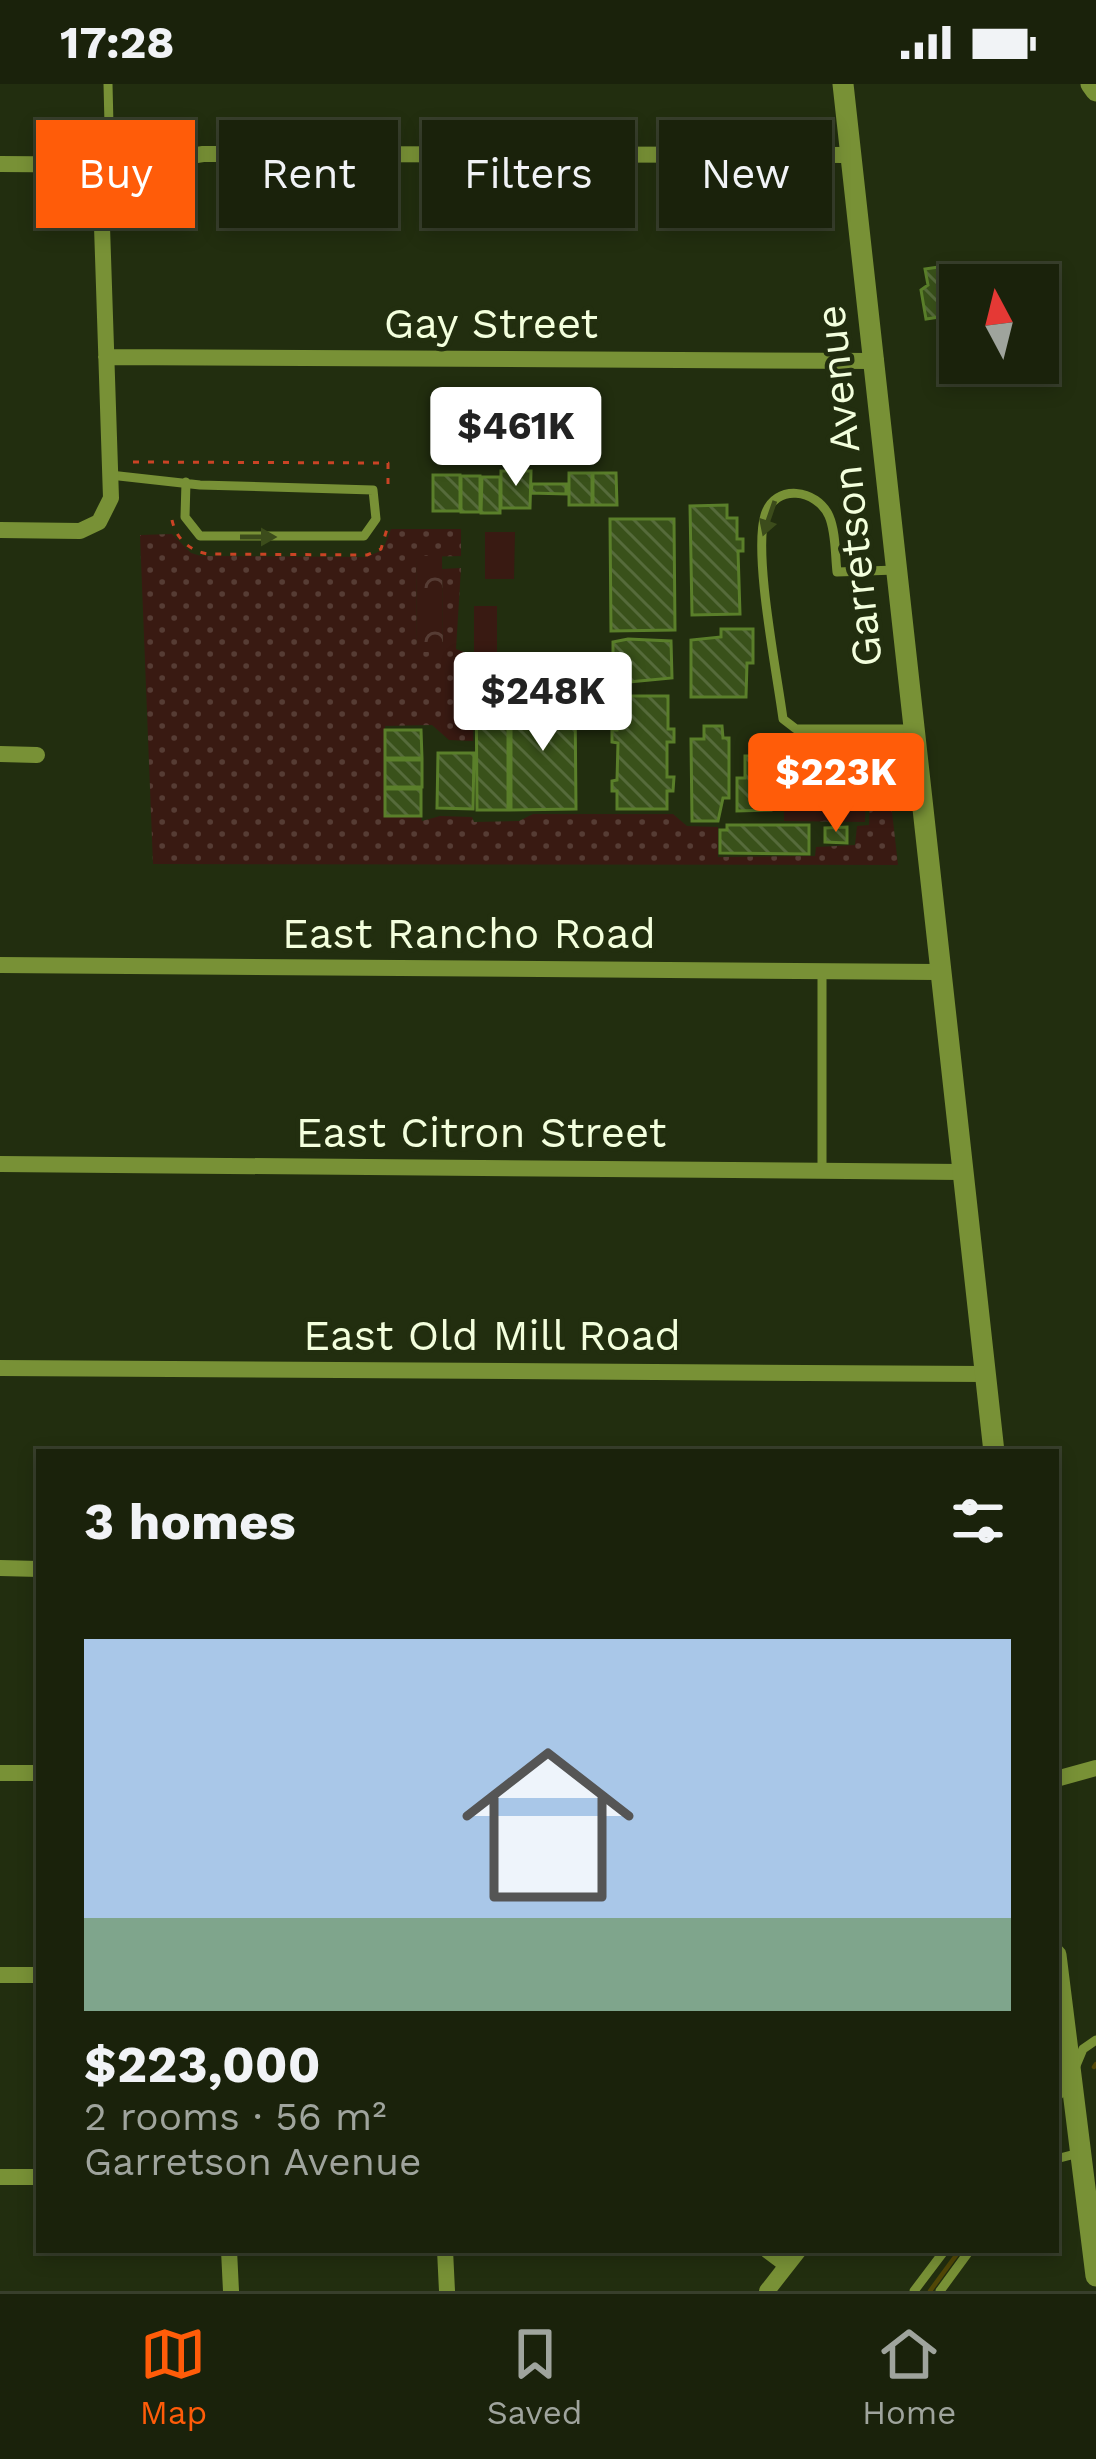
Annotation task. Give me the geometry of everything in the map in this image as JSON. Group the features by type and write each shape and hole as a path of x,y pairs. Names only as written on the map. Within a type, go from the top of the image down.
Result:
{"street":[{"name":"Garretson Avenue","path":"843,84 994,1449"},
{"path":"195,155 852,155"},
{"path":"0,164 36,165"},
{"path":"0,530 80,531 99,522 111,498 105,228"},
{"name":"Gay Street","path":"106,356 876,361"},
{"path":"0,754 38,755"},
{"name":"East Rancho Road","path":"0,965 938,972"},
{"name":"East Citron Street","path":"0,1164 962,1172"},
{"name":"East Old Mill Road","path":"0,1368 983,1374"},
{"path":"0,1568 36,1568"},
{"path":"1059,1778 1096,1768"},
{"path":"0,1773 36,1773"},
{"path":"0,1975 36,1975"},
{"path":"1059,1995 1096,2276"},
{"path":"0,2177 36,2177"},
{"path":"229,2253 231,2291"},
{"path":"445,2253 447,2291"},
{"path":"767,2291 793,2258"}],"lane":[{"path":"107,120 108,84"},
{"path":"110,475 373,490 376,519 364,536 200,536 185,517 186,482"},
{"path":"896,570 837,572 830,518 813,497 795,491 777,497 766,511 761,542 783,719 796,729 913,729"},
{"path":"822,971 822,1171"},
{"path":"1059,2095 1083,2049 1096,2040"},
{"path":"1059,2158 1079,2153"},
{"path":"914,2291 943,2253"},
{"path":"940,2291 968,2253"}],"path":[{"path":"134,462 388,463 388,500"},
{"path":"171,503 179,537 194,550 208,554 367,555 385,543 387,518"}],"green space":[{"path":"391,529 461,529 461,556 416,557 417,651 443,651 442,569 461,568 456,649 475,656 473,741 449,740 432,725 385,726 385,816 421,816 422,821 472,817 474,822 519,821 533,814 673,814 687,826 718,827 718,857 815,856 816,847 855,845 857,826 869,825 870,794 890,794 898,865 153,864 140,535 172,534 191,553 201,556 366,557 383,550"},
{"path":"485,532 515,532 514,579 485,579"},
{"path":"416,556 442,556 443,652 417,652"},
{"path":"474,606 497,606 497,653 474,653"},
{"path":"784,792 866,792 865,822 784,821"}],"building":[{"path":"939,267 939,317 926,319 921,290 928,285 925,269"},
{"path":"501,471 531,471 530,508 501,508"},
{"path":"569,473 592,473 592,505 569,505"},
{"path":"593,473 616,473 617,505 593,505"},
{"path":"433,475 460,475 460,511 433,511"},
{"path":"461,476 480,476 480,512 461,512"},
{"path":"482,477 500,477 500,513 481,513"},
{"path":"532,484 566,484 566,494 531,493"},
{"path":"727,505 727,518 737,518 737,539 743,539 743,551 738,551 740,614 692,615 690,506"},
{"path":"610,519 674,519 675,630 611,631"},
{"path":"721,629 753,629 746,697 691,697 691,640 721,637"},
{"path":"671,641 672,678 628,682 628,678 613,678 613,642"},
{"path":"508,670 508,810 477,810 476,671"},
{"path":"618,696 668,696 668,729 674,729 674,742 667,742 667,777 674,777 673,791 667,791 667,809 617,809 612,781 617,780 618,743 612,742 612,730 617,730"},
{"path":"511,698 575,698 576,809 511,810"},
{"path":"704,726 722,726 723,738 729,738 729,798 723,798 718,821 692,821 691,739 704,739"},
{"path":"385,730 421,730 422,758 385,758"},
{"path":"800,749 800,779 771,779 771,810 737,811 737,778 745,778 745,756"},
{"path":"814,750 851,750 851,788 814,788"},
{"path":"438,753 474,753 473,809 437,808"},
{"path":"385,760 422,760 422,787 385,787"},
{"path":"385,789 421,789 421,816 385,816"},
{"path":"727,825 809,825 809,854 720,853 720,830 727,830"},
{"path":"847,827 847,843 825,842 825,828"}],"waterway":[{"path":"930,2291 958,2253"}]}
